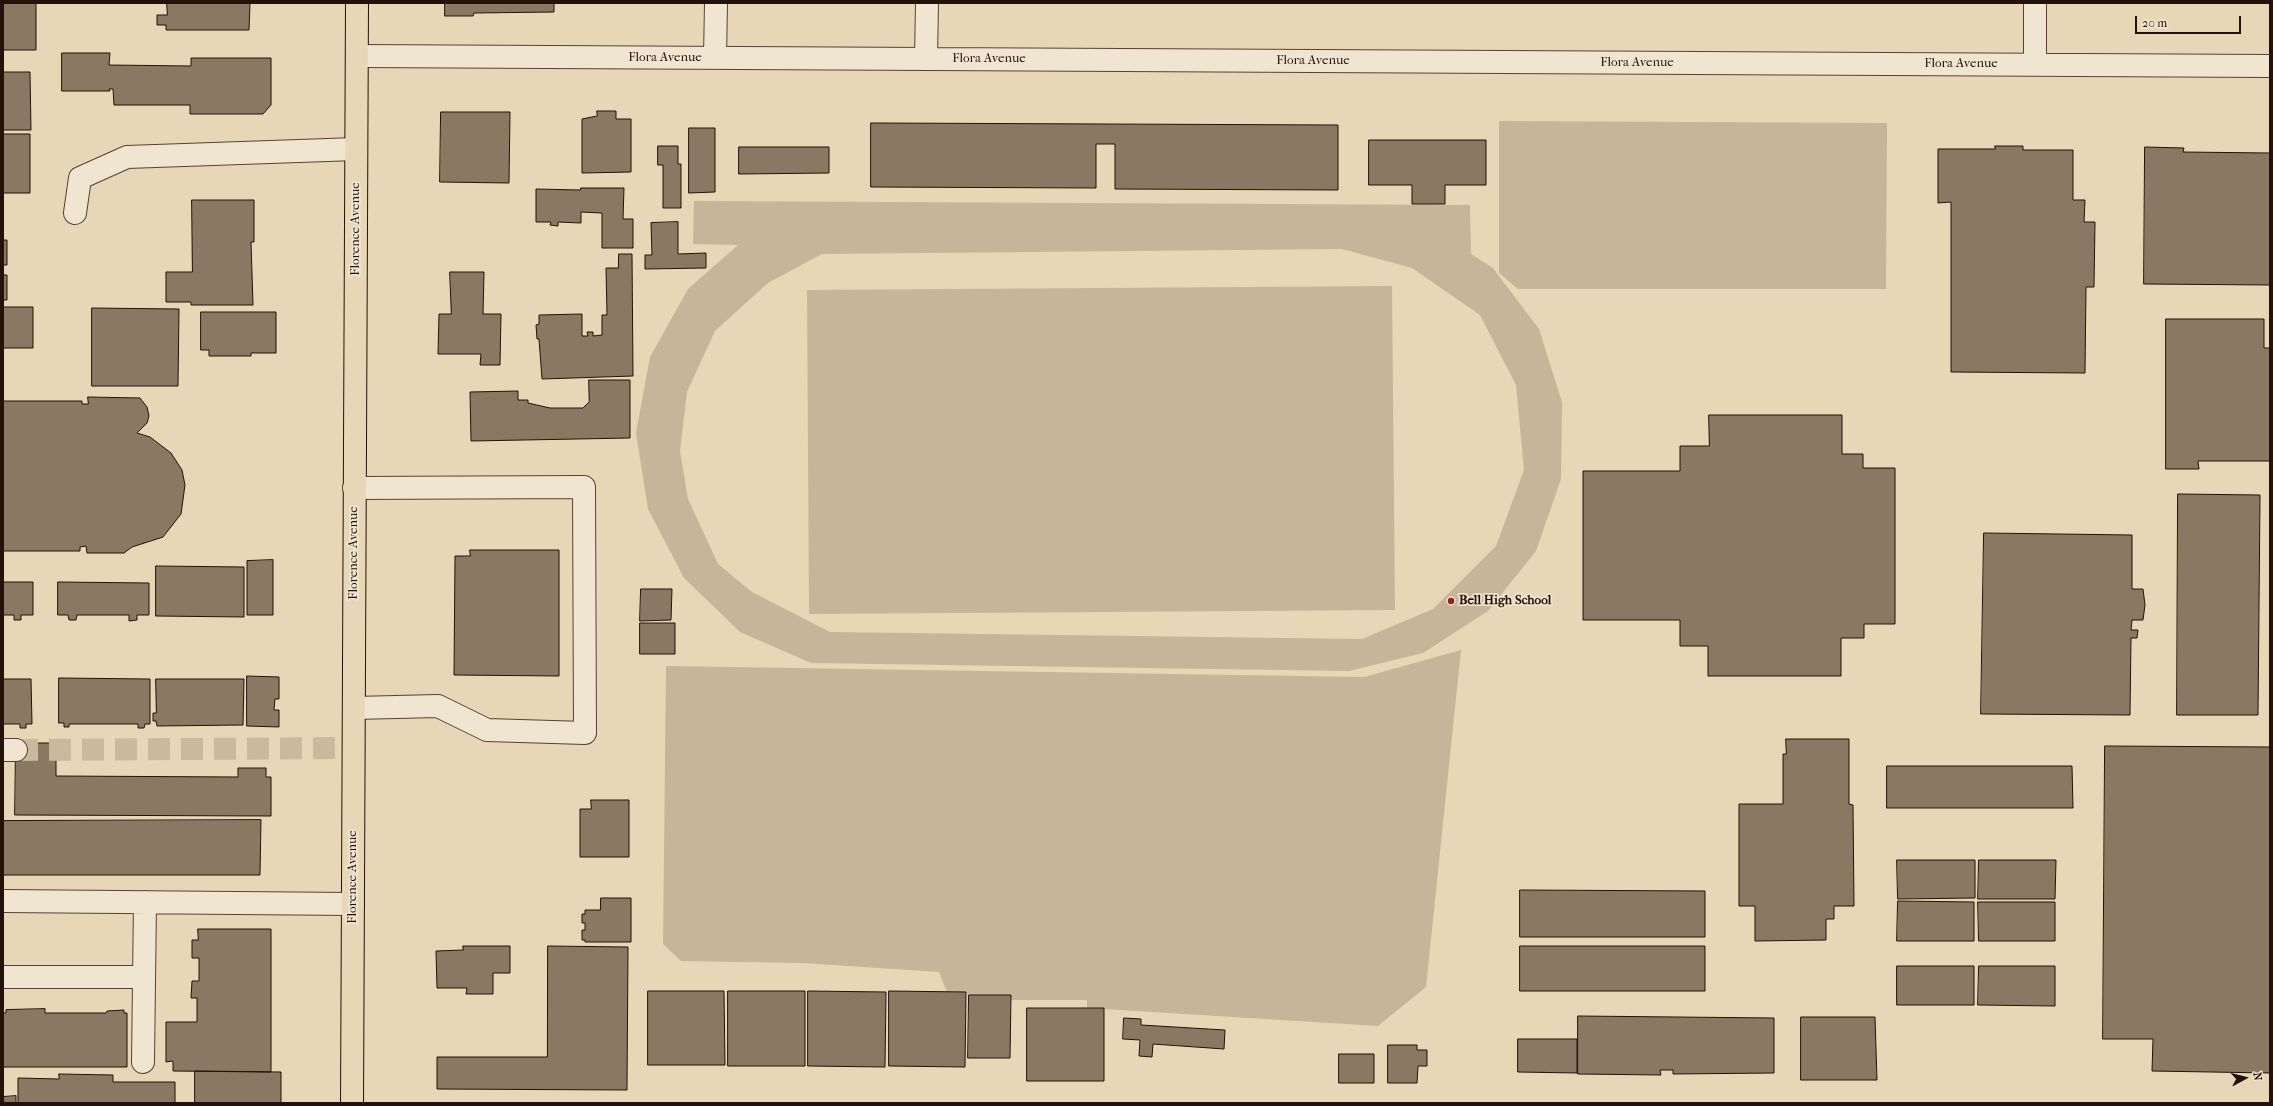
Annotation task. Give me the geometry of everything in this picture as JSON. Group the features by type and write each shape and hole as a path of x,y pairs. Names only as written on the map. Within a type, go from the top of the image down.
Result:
{"main road":[{"name":"Florence Avenue","path":"352,1103 357,3"}],"street":[{"path":"715,58 716,3"},
{"path":"926,59 928,3"},
{"path":"2035,3 2035,64"},
{"name":"Flora Avenue","path":"357,56 2270,66"},
{"path":"75,213 80,178 127,157 356,149"},
{"path":"354,488 584,487 585,732 487,730 438,706 354,708"},
{"path":"3,901 353,904"},
{"path":"143,1062 145,902"},
{"path":"3,977 144,977"}],"shaded area":[{"path":"1499,121 1887,123 1886,289 1518,289 1499,273"},
{"path":"694,201 1470,205 1471,254 1493,268 1539,329 1562,402 1561,479 1536,551 1488,611 1423,653 1349,671 811,663 740,632 684,578 648,509 636,433 650,357 688,289 738,245 693,244","holes":["1342,249 1412,268 1480,315 1516,385 1524,470 1496,546 1433,609 1362,639 830,632 752,592 718,564 688,499 680,451 687,392 715,331 768,283 822,254"]},
{"path":"1392,286 1395,610 809,614 807,290"},
{"path":"1461,650 1426,987 1378,1026 1087,1008 1087,1000 1011,1000 1010,995 969,995 966,992 947,992 939,972 803,963 681,961 663,944 666,666 1364,677"}],"building":[{"path":"3,3 36,3 36,50 4,50"},
{"path":"167,3 250,3 249,30 166,30 166,25 157,25 157,15 167,15"},
{"path":"445,3 554,3 554,12 474,13 473,16 445,16"},
{"path":"62,53 110,53 109,65 191,66 191,58 271,58 271,105 263,114 190,114 190,105 114,105 113,89 109,89 110,91 62,91"},
{"path":"3,72 30,72 31,130 3,130"},
{"path":"597,111 616,111 616,119 631,119 631,172 582,173 582,119 597,116"},
{"path":"441,112 510,112 509,183 440,182"},
{"path":"871,123 1338,125 1338,190 1115,189 1115,144 1096,144 1096,188 871,187"},
{"path":"689,128 715,128 715,192 689,193"},
{"path":"3,134 30,134 30,193 3,193"},
{"path":"1369,140 1486,140 1486,185 1445,185 1445,204 1412,204 1412,185 1369,185"},
{"path":"658,146 678,146 678,164 681,164 681,208 663,208 663,165 658,165"},
{"path":"1995,146 2023,146 2023,150 2073,150 2073,200 2085,200 2084,222 2095,222 2094,287 2086,287 2085,373 1951,372 1951,202 1938,203 1938,149 1995,149"},
{"path":"739,147 829,147 829,173 739,174"},
{"path":"2145,147 2184,148 2183,152 2270,153 2270,285 2144,284"},
{"path":"581,188 624,188 623,219 633,219 633,248 602,248 602,213 581,212 581,223 558,222 558,226 550,225 551,222 536,222 536,189 580,190"},
{"path":"192,200 254,200 254,242 251,242 253,305 191,305 191,302 166,302 166,272 192,272"},
{"path":"678,222 678,254 706,253 706,268 645,269 645,255 652,255 651,223"},
{"path":"3,240 7,240 7,265 3,265"},
{"path":"619,254 632,254 633,376 542,379 539,339 537,339 536,325 539,324 539,315 582,314 582,336 588,336 587,332 593,332 593,336 602,335 602,315 607,315 606,268 618,268"},
{"path":"450,272 484,272 483,314 501,314 500,365 480,365 481,354 438,354 439,314 451,314"},
{"path":"3,275 7,275 7,300 3,300"},
{"path":"3,307 33,307 33,348 3,348"},
{"path":"92,308 179,309 178,386 92,386"},
{"path":"201,312 276,312 276,353 251,353 251,356 209,356 209,350 201,350"},
{"path":"2166,319 2264,319 2264,348 2270,348 2270,461 2198,461 2199,469 2166,469"},
{"path":"589,380 630,380 630,438 471,441 470,392 518,391 518,400 528,400 528,403 550,408 583,408 589,402"},
{"path":"88,397 140,398 147,407 149,416 147,423 137,433 150,437 171,453 182,470 185,485 181,514 163,537 132,547 124,553 87,553 86,546 80,547 80,551 3,551 3,401 82,401 82,404 88,404"},
{"path":"1709,415 1842,415 1842,454 1863,454 1863,468 1895,468 1895,624 1864,624 1864,638 1841,638 1841,676 1708,676 1708,646 1680,646 1680,620 1583,620 1583,471 1680,471 1680,446 1709,446"},
{"path":"2178,494 2260,495 2258,715 2177,715"},
{"path":"1984,533 2132,535 2132,589 2143,589 2145,605 2143,620 2132,620 2131,630 2138,630 2137,638 2131,638 2130,715 1981,714"},
{"path":"470,550 559,550 559,676 454,675 455,556 470,556"},
{"path":"273,560 273,615 247,615 247,561"},
{"path":"156,566 244,567 244,617 156,616"},
{"path":"3,582 33,582 33,615 21,615 21,620 14,620 14,615 3,615"},
{"path":"58,582 149,583 149,615 137,615 137,620 129,621 129,615 77,615 76,620 69,620 68,615 58,615"},
{"path":"641,589 672,589 671,620 640,621"},
{"path":"640,623 675,623 675,654 640,654"},
{"path":"247,676 279,677 279,699 275,699 274,710 279,710 279,727 247,726"},
{"path":"59,678 150,679 150,724 145,724 144,728 138,728 138,724 69,724 69,727 64,727 64,723 59,723"},
{"path":"3,679 31,679 32,724 26,724 26,728 20,728 20,724 3,724"},
{"path":"156,679 244,679 243,725 157,726 156,721 153,721 153,713 156,713"},
{"path":"1786,739 1849,739 1849,804 1853,805 1854,906 1834,906 1834,919 1826,919 1826,940 1755,941 1755,906 1739,906 1739,804 1783,804 1783,754 1786,754"},
{"path":"16,743 56,743 56,776 238,777 238,768 266,768 266,777 271,777 271,816 15,815"},
{"path":"2105,746 2270,747 2270,1073 2152,1071 2153,1039 2103,1039"},
{"path":"1887,766 2072,766 2073,808 1887,808"},
{"path":"591,800 629,800 629,857 580,857 580,809 591,809"},
{"path":"261,820 260,875 3,875 3,821"},
{"path":"1897,860 1975,860 1975,898 1898,899"},
{"path":"1979,860 2056,860 2055,899 1978,899"},
{"path":"1520,890 1705,891 1705,937 1520,937"},
{"path":"601,898 631,898 631,942 585,942 585,940 582,940 582,930 585,930 585,923 582,923 582,914 585,914 585,910 600,910"},
{"path":"1898,901 1974,902 1974,941 1897,941"},
{"path":"1978,902 2055,902 2055,941 1979,941"},
{"path":"198,929 271,929 271,1072 173,1071 173,1061 166,1062 166,1022 197,1022 197,998 191,998 192,981 199,981 199,958 192,958 192,940 198,940"},
{"path":"463,946 510,946 510,973 493,973 493,994 466,994 467,988 437,988 436,951 463,950"},
{"path":"548,946 628,947 627,1090 437,1089 437,1057 547,1057"},
{"path":"1520,946 1705,946 1705,991 1520,991"},
{"path":"1897,966 1974,966 1974,1005 1897,1005"},
{"path":"1979,966 2055,966 2055,1006 1978,1005"},
{"path":"648,991 724,991 725,1065 648,1065"},
{"path":"728,991 805,991 805,1066 728,1066"},
{"path":"808,991 886,992 885,1067 808,1066"},
{"path":"889,991 966,992 965,1067 889,1066"},
{"path":"969,995 1011,995 1010,1058 968,1058"},
{"path":"1027,1008 1104,1008 1104,1081 1027,1081"},
{"path":"45,1009 45,1013 106,1013 107,1011 124,1010 124,1013 127,1013 127,1067 3,1067 3,1013 6,1013 6,1010"},
{"path":"1578,1016 1774,1018 1774,1073 1673,1074 1673,1070 1660,1070 1661,1075 1578,1074"},
{"path":"1801,1017 1875,1017 1877,1080 1801,1080"},
{"path":"1124,1018 1141,1019 1141,1025 1225,1030 1224,1049 1153,1044 1152,1057 1139,1056 1140,1040 1123,1039"},
{"path":"1518,1039 1577,1039 1577,1073 1518,1072"},
{"path":"1388,1045 1417,1045 1417,1050 1427,1050 1427,1066 1418,1066 1417,1083 1388,1083"},
{"path":"1339,1054 1374,1054 1374,1083 1339,1083"},
{"path":"195,1071 281,1072 281,1103 195,1103"},
{"path":"59,1074 113,1075 113,1082 175,1082 175,1103 18,1103 18,1078 59,1079"},
{"path":"16,1096 16,1103 3,1103 3,1097"}],"tunnel":[{"path":"16,750 354,748"}],"place":[{"name":"Bell High School","path":"1451,601"}]}
